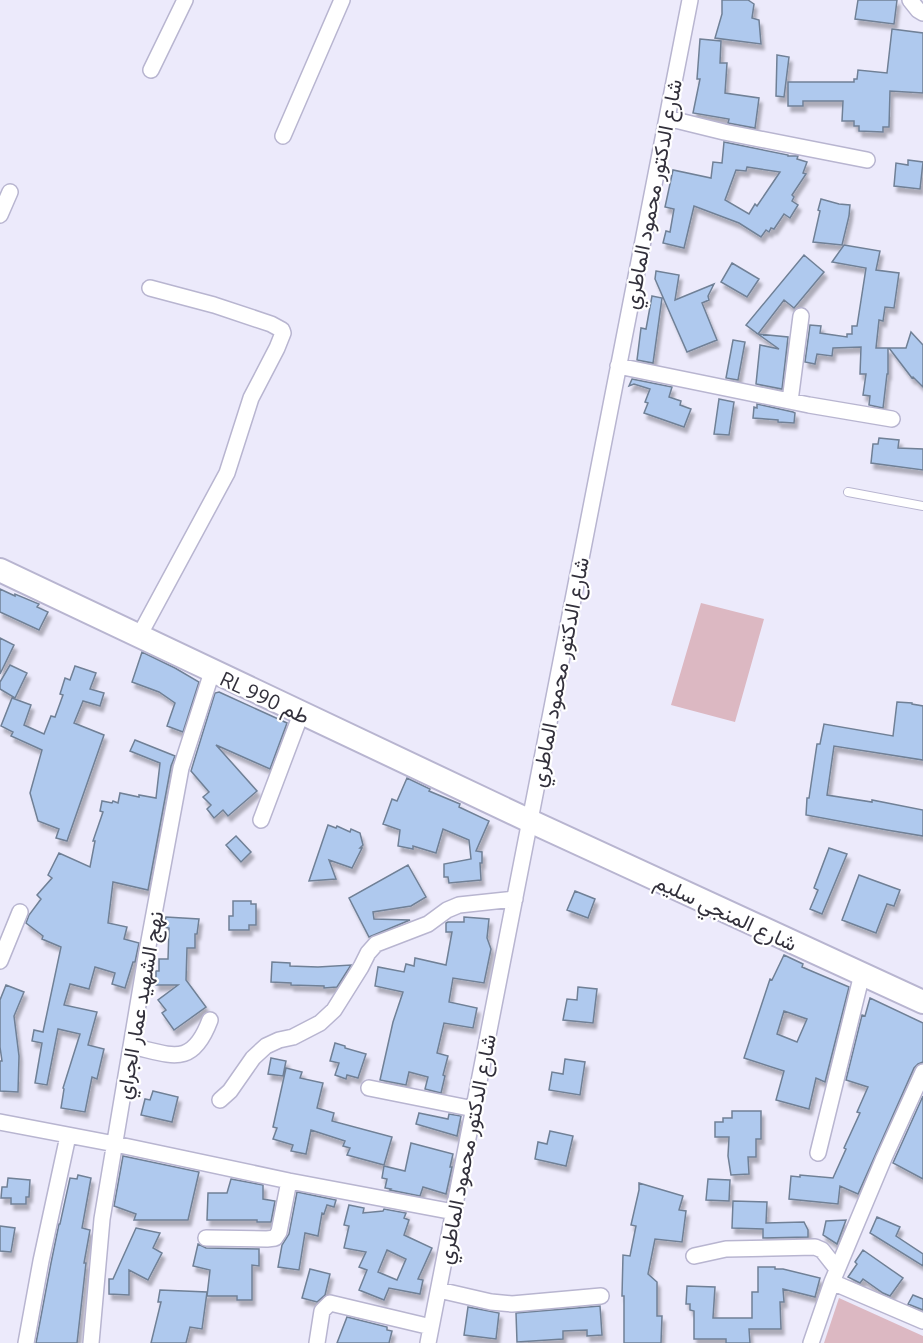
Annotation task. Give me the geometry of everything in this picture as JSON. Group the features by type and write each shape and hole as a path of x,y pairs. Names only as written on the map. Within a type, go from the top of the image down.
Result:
{"street":[{"path":"151,70 185,0"},
{"path":"283,136 342,0"},
{"name":"شارع الدكتور محمود الماطري","path":"428,1343 690,0"},
{"path":"909,0 923,13"},
{"path":"667,118 724,132 867,160"},
{"path":"0,215 10,192"},
{"path":"138,636 228,473 251,398 278,348 283,333 279,327 214,305 150,288"},
{"path":"790,401 801,316"},
{"path":"618,366 892,419"},
{"name":"RL طم 990","path":"0,570 530,821"},
{"name":"نهج الشهيد عمار الجراي","path":"91,1343 102,1219 181,768 212,672"},
{"path":"261,820 301,714"},
{"name":"شارع المنجي سليم","path":"530,821 923,1002"},
{"path":"220,1100 230,1091 253,1058 266,1046 320,1023 334,1010 368,953 376,944 428,924 447,910 459,905 515,899"},
{"path":"0,961 20,912"},
{"path":"818,1153 862,974"},
{"path":"131,1046 170,1054 184,1054 195,1047 205,1034 210,1020"},
{"path":"811,1343 835,1275 923,1072"},
{"path":"369,1088 474,1109"},
{"path":"0,1122 454,1212"},
{"path":"26,1343 68,1136"},
{"path":"206,1238 274,1238 279,1232 289,1181"},
{"path":"694,1256 726,1250 815,1247 822,1250 835,1275 923,1321"},
{"path":"439,1290 491,1302 512,1304 601,1296"},
{"path":"317,1343 322,1311 330,1303 432,1327"}],"lane":[{"path":"848,492 923,506"}],"shaded area":[{"path":"701,603 764,619 735,722 671,705"},
{"path":"839,1298 923,1336 923,1343 824,1343"}],"building":[{"path":"722,0 748,0 754,4 752,18 759,20 761,44 715,38 722,14"},
{"path":"858,0 897,0 894,24 855,19"},
{"path":"892,29 923,33 923,93 890,91 889,127 883,127 883,132 859,131 859,126 854,126 854,121 842,121 843,101 803,101 803,106 788,106 788,82 854,82 854,79 857,79 858,70 887,73"},
{"path":"700,39 721,41 720,63 727,63 725,93 759,98 755,128 728,123 729,119 693,113 700,79 697,79"},
{"path":"777,55 789,57 784,97 776,96"},
{"path":"724,142 788,156 798,156 797,159 807,162 803,173 806,174 792,195 794,197 792,201 798,205 790,218 784,214 774,229 771,228 769,232 766,230 761,237 739,223 694,206 684,248 663,243 666,231 670,232 674,209 665,207 673,170 711,178 713,162 722,163","holes":["747,167 780,172 749,214 725,200 736,170 746,171"]},
{"path":"908,160 923,162 920,189 894,186 896,163 908,165"},
{"path":"821,199 850,205 842,245 813,242"},
{"path":"844,245 880,251 876,270 899,273 894,308 885,307 883,321 879,320 876,348 888,348 888,374 883,408 869,405 870,396 863,395 866,374 860,374 861,347 833,348 832,356 817,354 815,364 805,362 810,325 821,326 820,333 847,337 847,334 852,334 852,326 857,326 866,268 832,262"},
{"path":"804,255 824,272 794,308 784,300 758,334 746,325"},
{"path":"732,263 759,279 747,297 721,282"},
{"path":"656,271 679,275 675,300 714,284 708,296 709,300 702,303 717,340 687,352 655,279"},
{"path":"652,296 662,298 653,363 637,360 641,328 646,329"},
{"path":"911,332 923,345 923,387 912,378 889,348 906,348"},
{"path":"758,334 788,337 782,389 756,384 760,345 779,349"},
{"path":"733,340 745,342 738,380 726,378"},
{"path":"632,379 672,387 669,397 681,401 680,405 691,409 684,427 644,413 650,389 634,384 629,386"},
{"path":"719,399 734,402 729,435 714,434"},
{"path":"757,404 795,413 794,423 753,418 754,407 757,408"},
{"path":"879,438 899,440 898,448 923,449 923,470 871,463 873,444 878,444"},
{"path":"0,589 39,604 37,607 48,612 39,630 0,612"},
{"path":"0,638 14,645 0,674"},
{"path":"142,652 199,682 183,732 167,726 175,703 159,692 132,682"},
{"path":"10,665 27,673 15,698 0,689 0,682"},
{"path":"75,666 96,673 90,689 104,693 100,706 83,701 74,723 104,735 67,841 56,838 59,829 38,821 30,793 42,750 11,736 13,732 1,726 12,698 31,705 24,725 44,734 51,716 55,717 63,695 60,694 65,678 70,680"},
{"path":"219,692 287,723 270,769 216,745 257,791 228,816 223,810 214,818 207,809 211,805 203,797 209,792 191,771 215,693"},
{"path":"897,702 923,706 923,760 834,746 827,795 872,802 872,800 923,810 923,836 806,815 817,744 820,744 824,724 893,736"},
{"path":"135,740 175,756 171,766 148,890 113,882 108,923 127,927 124,939 139,943 135,962 133,962 125,988 112,984 115,973 95,967 89,989 70,984 64,1005 97,1012 88,1045 104,1049 97,1079 92,1077 85,1112 61,1108 63,1088 80,1034 58,1029 47,1085 35,1083 42,1043 32,1041 34,1030 43,1032 61,947 42,939 43,936 26,923 41,899 37,895 52,878 48,875 59,853 90,867 95,841 93,841 103,812 100,811 102,801 118,803 120,793 156,798 160,763 130,751"},
{"path":"407,778 489,821 476,851 482,852 481,880 449,883 448,877 444,877 444,864 471,859 469,840 443,829 436,853 413,846 413,849 398,846 400,830 383,824 392,799 397,801"},
{"path":"328,825 360,833 363,845 360,848 362,848 352,868 329,860 336,879 309,881"},
{"path":"236,836 251,852 241,862 226,845"},
{"path":"829,848 847,854 822,914 810,909 818,890 814,888"},
{"path":"408,865 426,897 411,906 373,912 374,919 410,920 369,937 349,898"},
{"path":"859,875 900,890 894,906 887,904 876,933 842,920"},
{"path":"575,891 595,899 588,918 567,910"},
{"path":"233,901 251,901 251,904 256,904 256,925 249,925 249,930 229,930 229,916 233,916"},
{"path":"166,917 199,919 197,934 195,934 195,948 187,948 186,980 206,1007 174,1030 162,1013 166,1010 158,1000 178,985 156,985 159,959 168,959 169,928 164,927"},
{"path":"464,917 489,919 487,938 491,949 484,983 453,978 449,1002 477,1008 473,1028 444,1023 437,1053 448,1056 441,1093 425,1089 428,1077 409,1072 406,1085 380,1080 393,1022 403,992 375,986 378,967 404,972 406,964 414,966 415,958 446,965 452,932 446,932 446,923 464,922"},
{"path":"784,955 803,964 802,967 849,987 825,1082 816,1078 809,1109 776,1100 784,1071 744,1058 770,979 772,980","holes":["784,1011 807,1019 797,1042 777,1034"]},
{"path":"272,962 290,963 290,966 351,965 337,987 324,988 324,986 271,982"},
{"path":"6,985 24,992 14,1016 19,1056 18,1092 0,1091 0,1061 2,1061 0,1000"},
{"path":"578,987 597,989 593,1023 563,1020 567,999 577,1000"},
{"path":"870,998 923,1023 923,1062 914,1068 858,1194 840,1186 838,1204 789,1199 791,1176 833,1178 846,1149 844,1148 860,1113 857,1112 868,1087 846,1080 862,1015 865,1016"},
{"path":"335,1043 366,1054 358,1078 347,1075 346,1079 335,1075 339,1063 330,1061"},
{"path":"271,1058 286,1061 283,1076 268,1074"},
{"path":"565,1059 585,1062 580,1095 549,1090 552,1072 563,1074"},
{"path":"286,1068 302,1072 300,1078 323,1083 317,1108 334,1113 332,1121 392,1137 384,1165 347,1155 350,1148 343,1146 345,1141 311,1130 306,1154 291,1151 293,1145 273,1139 277,1128 273,1127"},
{"path":"153,1091 178,1097 172,1122 141,1115 145,1099 150,1100"},
{"path":"923,1096 923,1179 893,1163"},
{"path":"732,1111 761,1111 761,1139 756,1139 756,1157 748,1157 749,1174 731,1175 728,1156 729,1137 715,1137 715,1122 723,1122 723,1118 732,1118"},
{"path":"419,1113 448,1119 449,1114 461,1116 457,1136 416,1124"},
{"path":"550,1131 573,1136 566,1166 535,1159 538,1142 547,1144"},
{"path":"411,1143 453,1154 446,1194 423,1187 420,1196 385,1188 387,1179 382,1178 384,1166 405,1171"},
{"path":"123,1156 199,1172 188,1220 134,1220 136,1214 114,1206"},
{"path":"78,1175 91,1178 82,1228 90,1230 84,1263 86,1263 77,1343 36,1343 70,1178 77,1179"},
{"path":"8,1178 30,1180 29,1197 26,1197 26,1204 11,1204 11,1198 1,1198 2,1187 7,1187"},
{"path":"231,1179 263,1185 263,1199 275,1201 271,1222 207,1220 208,1193 227,1193"},
{"path":"708,1179 730,1180 729,1201 706,1200"},
{"path":"639,1183 683,1196 679,1210 686,1211 682,1242 655,1239 648,1274 657,1282 657,1316 662,1316 661,1343 624,1343 623,1255 630,1256 636,1226 631,1225"},
{"path":"297,1192 336,1200 334,1207 327,1205 324,1214 322,1213 318,1236 305,1233 299,1270 278,1267 282,1245 289,1234"},
{"path":"733,1201 767,1202 766,1223 804,1222 808,1230 808,1237 763,1238 763,1229 732,1228"},
{"path":"349,1205 364,1208 363,1213 384,1209 406,1213 404,1218 409,1220 404,1235 432,1248 418,1279 423,1280 420,1294 389,1288 384,1300 359,1290 367,1270 359,1267 366,1252 344,1248 349,1226 344,1225","holes":["387,1250 406,1259 397,1280 378,1272"]},
{"path":"877,1217 900,1227 896,1236 923,1254 923,1266 870,1233"},
{"path":"846,1220 837,1244 823,1235 826,1221"},
{"path":"0,1226 15,1228 11,1252 0,1251"},
{"path":"136,1228 160,1233 153,1248 162,1253 148,1280 129,1270 129,1295 109,1294 109,1279 113,1279"},
{"path":"198,1244 206,1248 259,1249 259,1266 252,1265 252,1300 237,1300 237,1296 207,1296 210,1270 193,1266"},
{"path":"863,1250 903,1278 890,1296 863,1279 860,1283 848,1277"},
{"path":"758,1267 775,1267 775,1269 820,1278 815,1297 783,1289 784,1302 780,1302 781,1329 749,1329 750,1343 726,1343 726,1339 694,1339 694,1311 690,1310 690,1304 686,1304 687,1286 715,1287 713,1318 752,1318 752,1292 758,1292"},
{"path":"310,1269 330,1274 325,1295 317,1302 302,1298"},
{"path":"160,1290 207,1292 202,1329 190,1327 186,1343 151,1343 161,1302 158,1302"},
{"path":"913,1295 923,1299 923,1310 908,1304"},
{"path":"600,1306 602,1335 587,1336 587,1330 563,1331 563,1339 517,1342 516,1313"},
{"path":"468,1307 499,1313 496,1339 464,1335"},
{"path":"347,1317 387,1327 387,1330 392,1331 389,1343 337,1343"}]}
